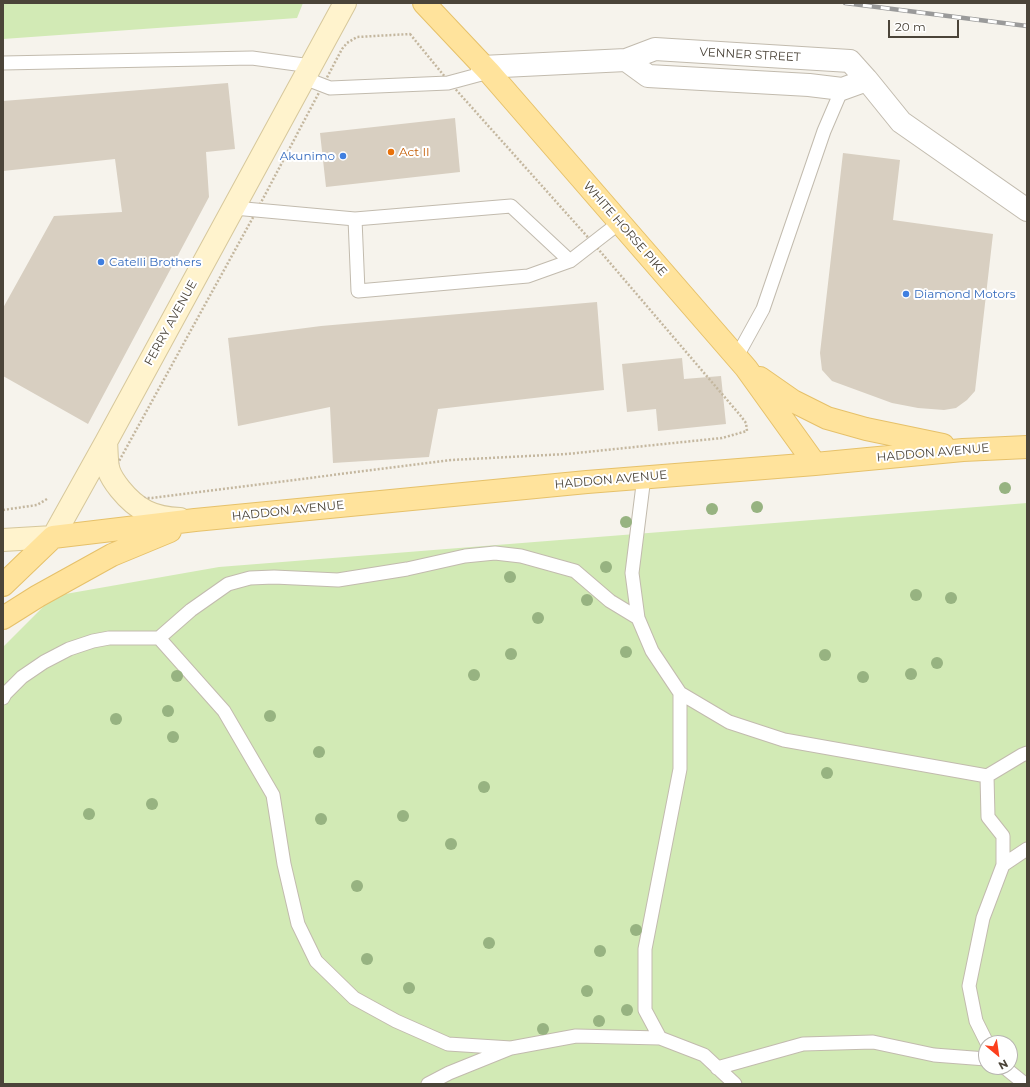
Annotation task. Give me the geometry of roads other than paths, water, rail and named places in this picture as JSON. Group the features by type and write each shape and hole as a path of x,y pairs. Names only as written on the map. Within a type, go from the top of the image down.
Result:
{"main road":[{"name":"FERRY AVENUE","path":"53,537 345,3"},
{"name":"WHITE HORSE PIKE","path":"424,3 486,69 741,363 815,464"},
{"path":"741,363 793,401 827,418 866,429 963,450"},
{"path":"106,442 109,470 117,485 129,500 144,512 165,519 195,520"},
{"name":"HADDON AVENUE","path":"53,537 195,520 587,482 815,464 963,450 1027,447"},
{"name":"HADDON AVENUE","path":"3,618 38,596 112,555 195,520"},
{"path":"3,540 53,537"},
{"path":"3,585 53,537"}],"street":[{"name":"VENNER STREET","path":"486,69 626,60 655,49 850,61 901,122 1027,210"},
{"path":"626,60 648,76 809,85 842,89 867,80"}],"lane":[{"path":"3,63 252,58 307,72 330,88 448,83 486,69"},
{"path":"741,363 763,310 824,131 842,89"},
{"path":"234,208 355,219 511,206 570,261"},
{"path":"355,219 358,291 528,276 570,261 619,223"},
{"path":"644,477 632,573 638,618 652,651 680,693 729,722 784,740 988,776 1027,753"},
{"path":"3,698 5,694 22,677 44,662 69,649 93,640 108,638 159,638 191,610 228,584 250,578 274,576 338,580 394,571 465,556 495,553 521,556 575,571 610,601 638,618"},
{"path":"159,638 224,711 273,794 284,864 298,924 316,961 354,998 396,1021 448,1044 511,1048"},
{"path":"660,1038 644,1010 645,949 680,769 680,693"},
{"path":"983,1035 976,1022 969,986 982,918 1003,865 1003,836 988,817 988,776"},
{"path":"1003,865 1027,849"},
{"path":"428,1084 449,1073 511,1048 576,1036 660,1038 704,1055 735,1084"},
{"path":"717,1068 803,1044 873,1042 934,1055 978,1058"},
{"path":"1014,1075 1025,1084"}],"railway":[{"path":"845,3 1027,26"}],"place":[{"name":"Act II","path":"391,152"},
{"name":"Akunimo","path":"343,156"},
{"name":"Catelli Brothers","path":"101,262"},
{"name":"Diamond Motors","path":"906,294"}]}
